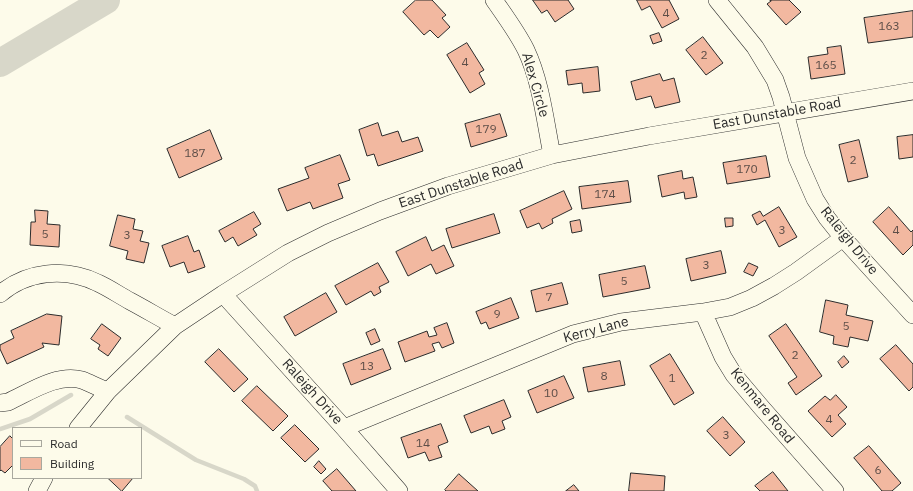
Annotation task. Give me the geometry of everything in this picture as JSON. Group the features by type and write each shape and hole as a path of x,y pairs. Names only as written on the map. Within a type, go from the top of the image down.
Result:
{"street":[{"name":"Alex Circle","path":"494,0 526,50 540,95 552,155"},
{"name":"Raleigh Drive","path":"717,0 756,47 775,80 797,158 806,179 827,218 843,238 913,315"},
{"name":"East Dunstable Road","path":"79,427 108,392 175,326 288,254 380,211 448,186 552,155 649,136 913,91"},
{"name":"Kerry Lane","path":"344,428 573,334 621,322 703,312 730,307 752,298 796,272 843,238"},
{"path":"0,294 24,278 38,274 56,273 76,276 96,282 175,326"},
{"name":"Raleigh Drive","path":"223,294 399,491"},
{"name":"Kenmare Road","path":"703,312 734,375 835,491"},
{"path":"0,403 8,402 58,380 82,380 108,392"},
{"path":"36,491 43,479"}],"building":[{"path":"416,0 432,0 446,15 442,18 450,27 438,38 430,30 424,35 403,12"},
{"path":"533,0 568,0 574,9 555,22 547,10 542,13"},
{"path":"637,0 669,0 679,19 662,28 650,6 642,10"},
{"path":"770,0 789,0 801,12 786,25 767,4 771,1"},
{"path":"913,11 913,37 868,43 864,18"},
{"path":"659,33 662,41 653,44 650,36"},
{"path":"703,37 723,63 706,75 686,50"},
{"path":"467,43 484,70 479,73 485,84 470,93 447,55"},
{"path":"841,46 845,74 811,79 808,57 828,54 827,48"},
{"path":"598,67 600,91 583,93 582,83 568,85 566,71"},
{"path":"660,74 663,81 674,78 680,102 655,108 651,96 636,100 631,82"},
{"path":"500,114 507,136 471,147 465,124"},
{"path":"378,123 382,136 398,131 402,142 418,137 423,151 378,166 374,154 367,156 359,130"},
{"path":"210,130 222,159 179,178 167,149"},
{"path":"913,135 913,157 899,159 897,137"},
{"path":"859,140 868,177 848,182 839,145"},
{"path":"340,155 350,180 338,184 343,198 313,209 310,202 287,211 278,189 309,178 305,168"},
{"path":"766,156 770,177 727,184 723,163"},
{"path":"682,171 683,179 693,177 697,197 685,199 684,192 662,197 658,176"},
{"path":"628,181 631,202 582,209 579,187"},
{"path":"564,191 572,209 552,219 553,223 542,229 539,223 527,228 520,211"},
{"path":"779,207 797,237 779,247 765,220 757,225 752,215 760,211 763,216"},
{"path":"889,207 911,232 913,230 913,245 903,255 873,222"},
{"path":"35,210 48,211 47,224 60,225 59,247 30,245 31,222 35,222"},
{"path":"254,212 261,224 253,229 257,235 238,246 233,237 225,242 219,231"},
{"path":"494,214 500,233 452,248 446,229"},
{"path":"118,215 135,219 133,229 143,231 140,241 149,243 144,263 126,259 128,251 110,246"},
{"path":"725,218 733,218 733,226 726,227"},
{"path":"580,220 582,231 572,233 570,222"},
{"path":"188,236 194,252 199,250 205,267 188,273 184,262 170,267 162,246"},
{"path":"426,237 432,251 444,245 454,266 436,274 431,264 408,276 396,252"},
{"path":"721,251 726,273 691,281 686,259"},
{"path":"378,263 389,282 379,287 381,292 374,296 371,291 346,305 335,286"},
{"path":"749,263 758,267 753,276 744,272"},
{"path":"645,266 650,288 603,297 599,275"},
{"path":"562,283 568,304 536,312 531,291"},
{"path":"326,293 337,312 295,336 284,317"},
{"path":"511,298 519,318 489,329 486,322 481,324 476,312"},
{"path":"826,300 848,305 846,315 873,321 868,341 850,337 848,347 833,344 834,336 820,332"},
{"path":"47,314 62,316 59,345 42,343 44,347 7,364 0,349 0,345 14,338 11,331"},
{"path":"447,323 454,343 442,348 439,342 432,344 435,351 405,362 398,342 427,331 429,337 437,335 434,328"},
{"path":"102,324 121,338 108,356 98,349 100,345 91,339"},
{"path":"786,324 822,376 796,395 788,383 797,377 769,336"},
{"path":"375,329 380,341 371,345 366,333"},
{"path":"896,345 913,364 913,387 909,391 880,359"},
{"path":"219,349 248,379 234,392 205,362"},
{"path":"383,349 391,369 351,385 343,364"},
{"path":"670,354 694,393 674,405 650,366"},
{"path":"844,356 849,362 842,368 838,362"},
{"path":"620,361 625,385 588,392 583,368"},
{"path":"564,376 574,398 537,413 528,391"},
{"path":"257,386 288,416 273,431 242,401"},
{"path":"836,395 847,407 838,415 846,424 832,437 808,411 825,396 830,400"},
{"path":"504,400 511,417 502,421 505,429 492,434 489,426 471,433 464,416"},
{"path":"723,417 745,442 730,456 707,431"},
{"path":"441,424 448,442 438,446 442,457 429,461 425,452 408,458 401,438"},
{"path":"295,425 319,449 305,462 281,438"},
{"path":"10,436 12,438 12,466 5,473 1,470 0,471 0,447"},
{"path":"869,446 901,483 892,491 882,491 854,458"},
{"path":"319,461 326,469 321,474 314,467"},
{"path":"337,469 356,491 332,491 323,481"},
{"path":"773,472 788,491 760,491 755,486"},
{"path":"631,473 665,476 664,491 629,491"},
{"path":"459,474 478,491 446,491 445,490"},
{"path":"109,479 132,479 122,491"},
{"path":"574,485 579,491 566,491"}],"waterway":[{"path":"0,63 106,0"},
{"path":"0,429 30,419 71,395"},
{"path":"127,417 196,460 244,479 255,486 257,491"}]}
